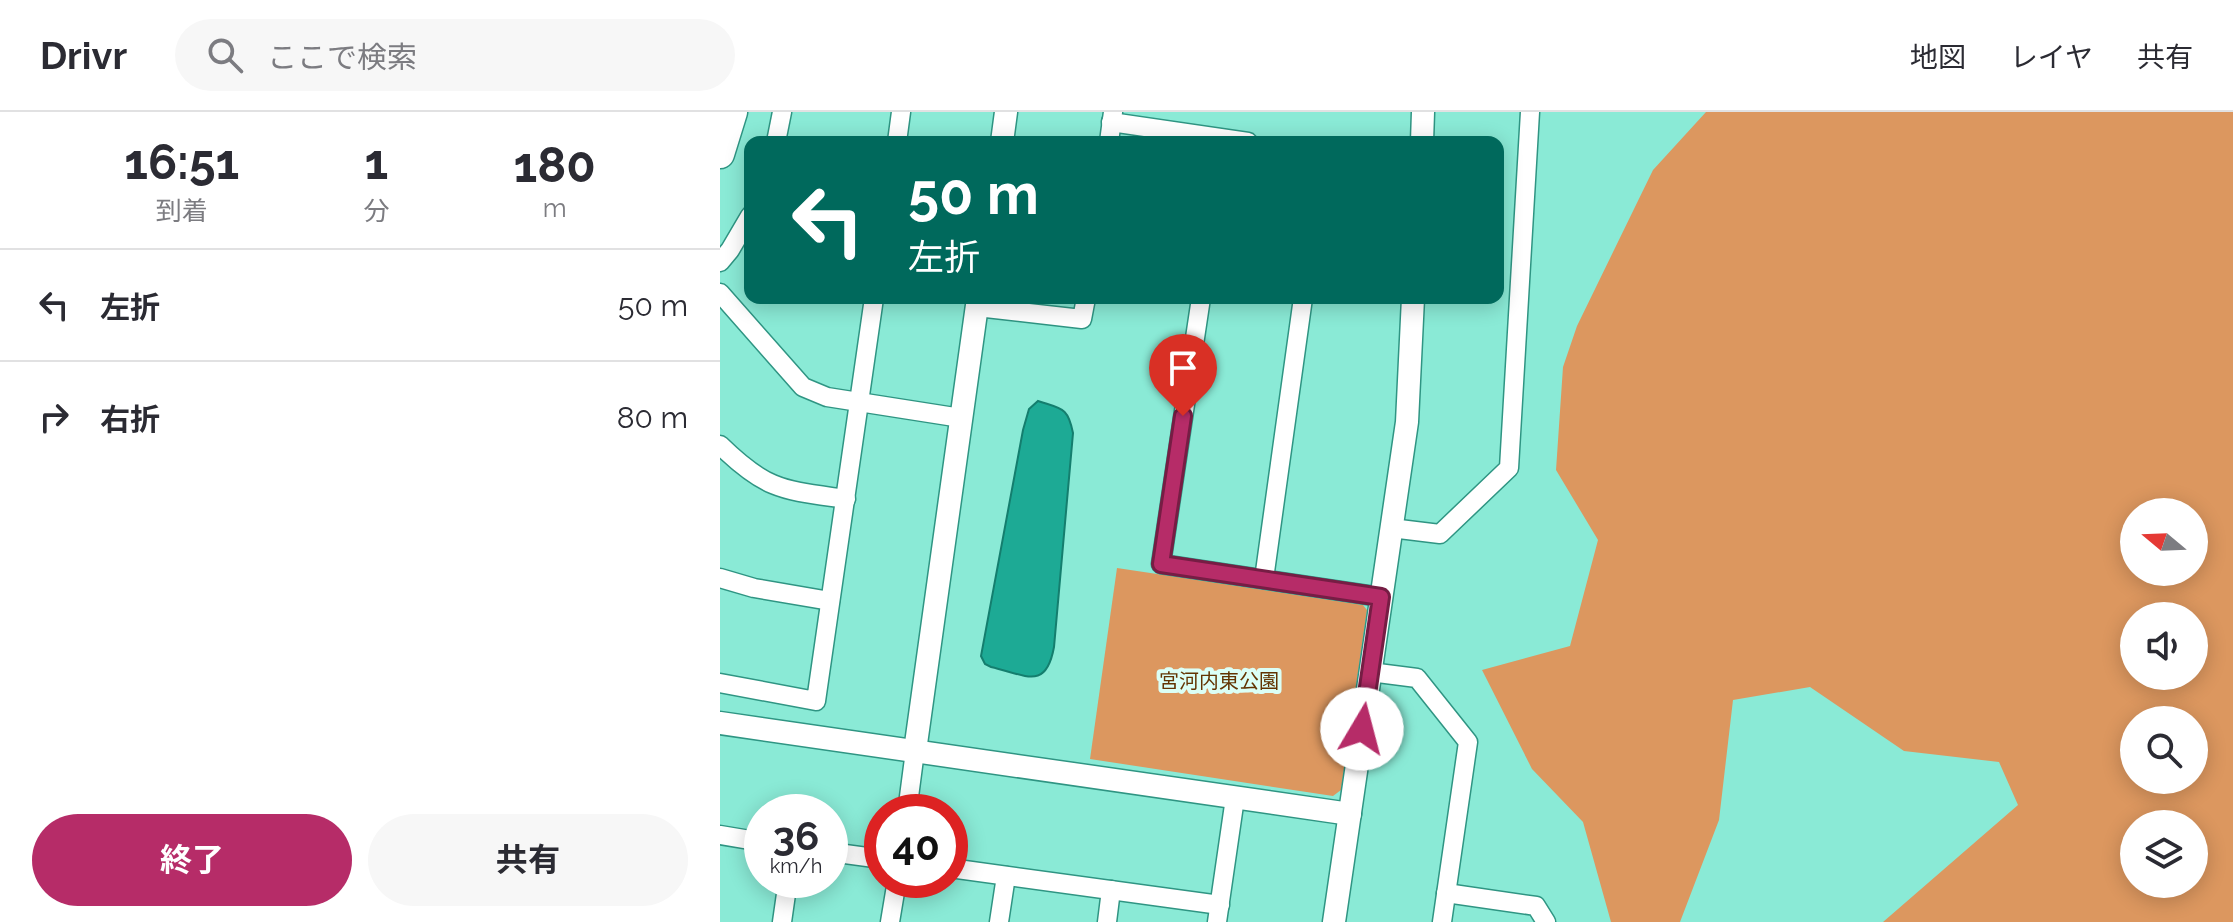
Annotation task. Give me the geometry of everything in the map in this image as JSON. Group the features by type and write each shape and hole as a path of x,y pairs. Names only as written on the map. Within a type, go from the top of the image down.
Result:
{"main road":[{"path":"720,154 733,112"}],"street":[{"path":"777,136 782,112"},
{"path":"898,136 901,112"},
{"path":"1003,136 1006,112"},
{"path":"1422,136 1423,112"},
{"path":"1391,528 1440,534 1509,468 1530,112"},
{"path":"1112,117 1215,136"},
{"path":"720,262 744,226"},
{"path":"720,293 803,387 827,397 961,418"},
{"path":"720,683 816,701 873,304"},
{"path":"909,794 978,304"},
{"path":"990,304 1082,319 1085,304"},
{"path":"1200,304 1161,564 1381,597"},
{"path":"1264,579 1302,304"},
{"path":"1334,922 1407,422 1413,304"},
{"path":"720,445 756,477 781,490 846,499"},
{"path":"720,578 754,588 830,601"},
{"path":"1370,672 1417,678 1468,742 1442,922"},
{"path":"720,723 1350,814"},
{"path":"968,871 1111,890 1218,914 1235,798"},
{"path":"720,835 744,839"},
{"path":"999,922 1006,876"},
{"path":"1107,922 1111,890"},
{"path":"1446,893 1536,906 1546,922"},
{"path":"782,922 785,898"},
{"path":"890,922 894,898"}],"green space":[{"path":"1706,112 2233,112 2233,922 1883,922 2018,805 1999,762 1904,751 1810,687 1733,700 1719,820 1680,922 1611,922 1583,822 1532,769 1482,670 1570,646 1598,540 1556,470 1563,367 1577,326 1653,170"},
{"name":"宮河内東公園","path":"1117,568 1363,605 1367,610 1341,790 1333,796 1090,759"}],"shaded area":[{"path":"1038,401 1063,410 1073,433 1054,647 1046,670 1040,675 1024,676 991,667 985,664 981,656 1023,430 1029,409"}],"route":[{"path":"1183,416 1161,564 1381,597 1362,729"}]}
